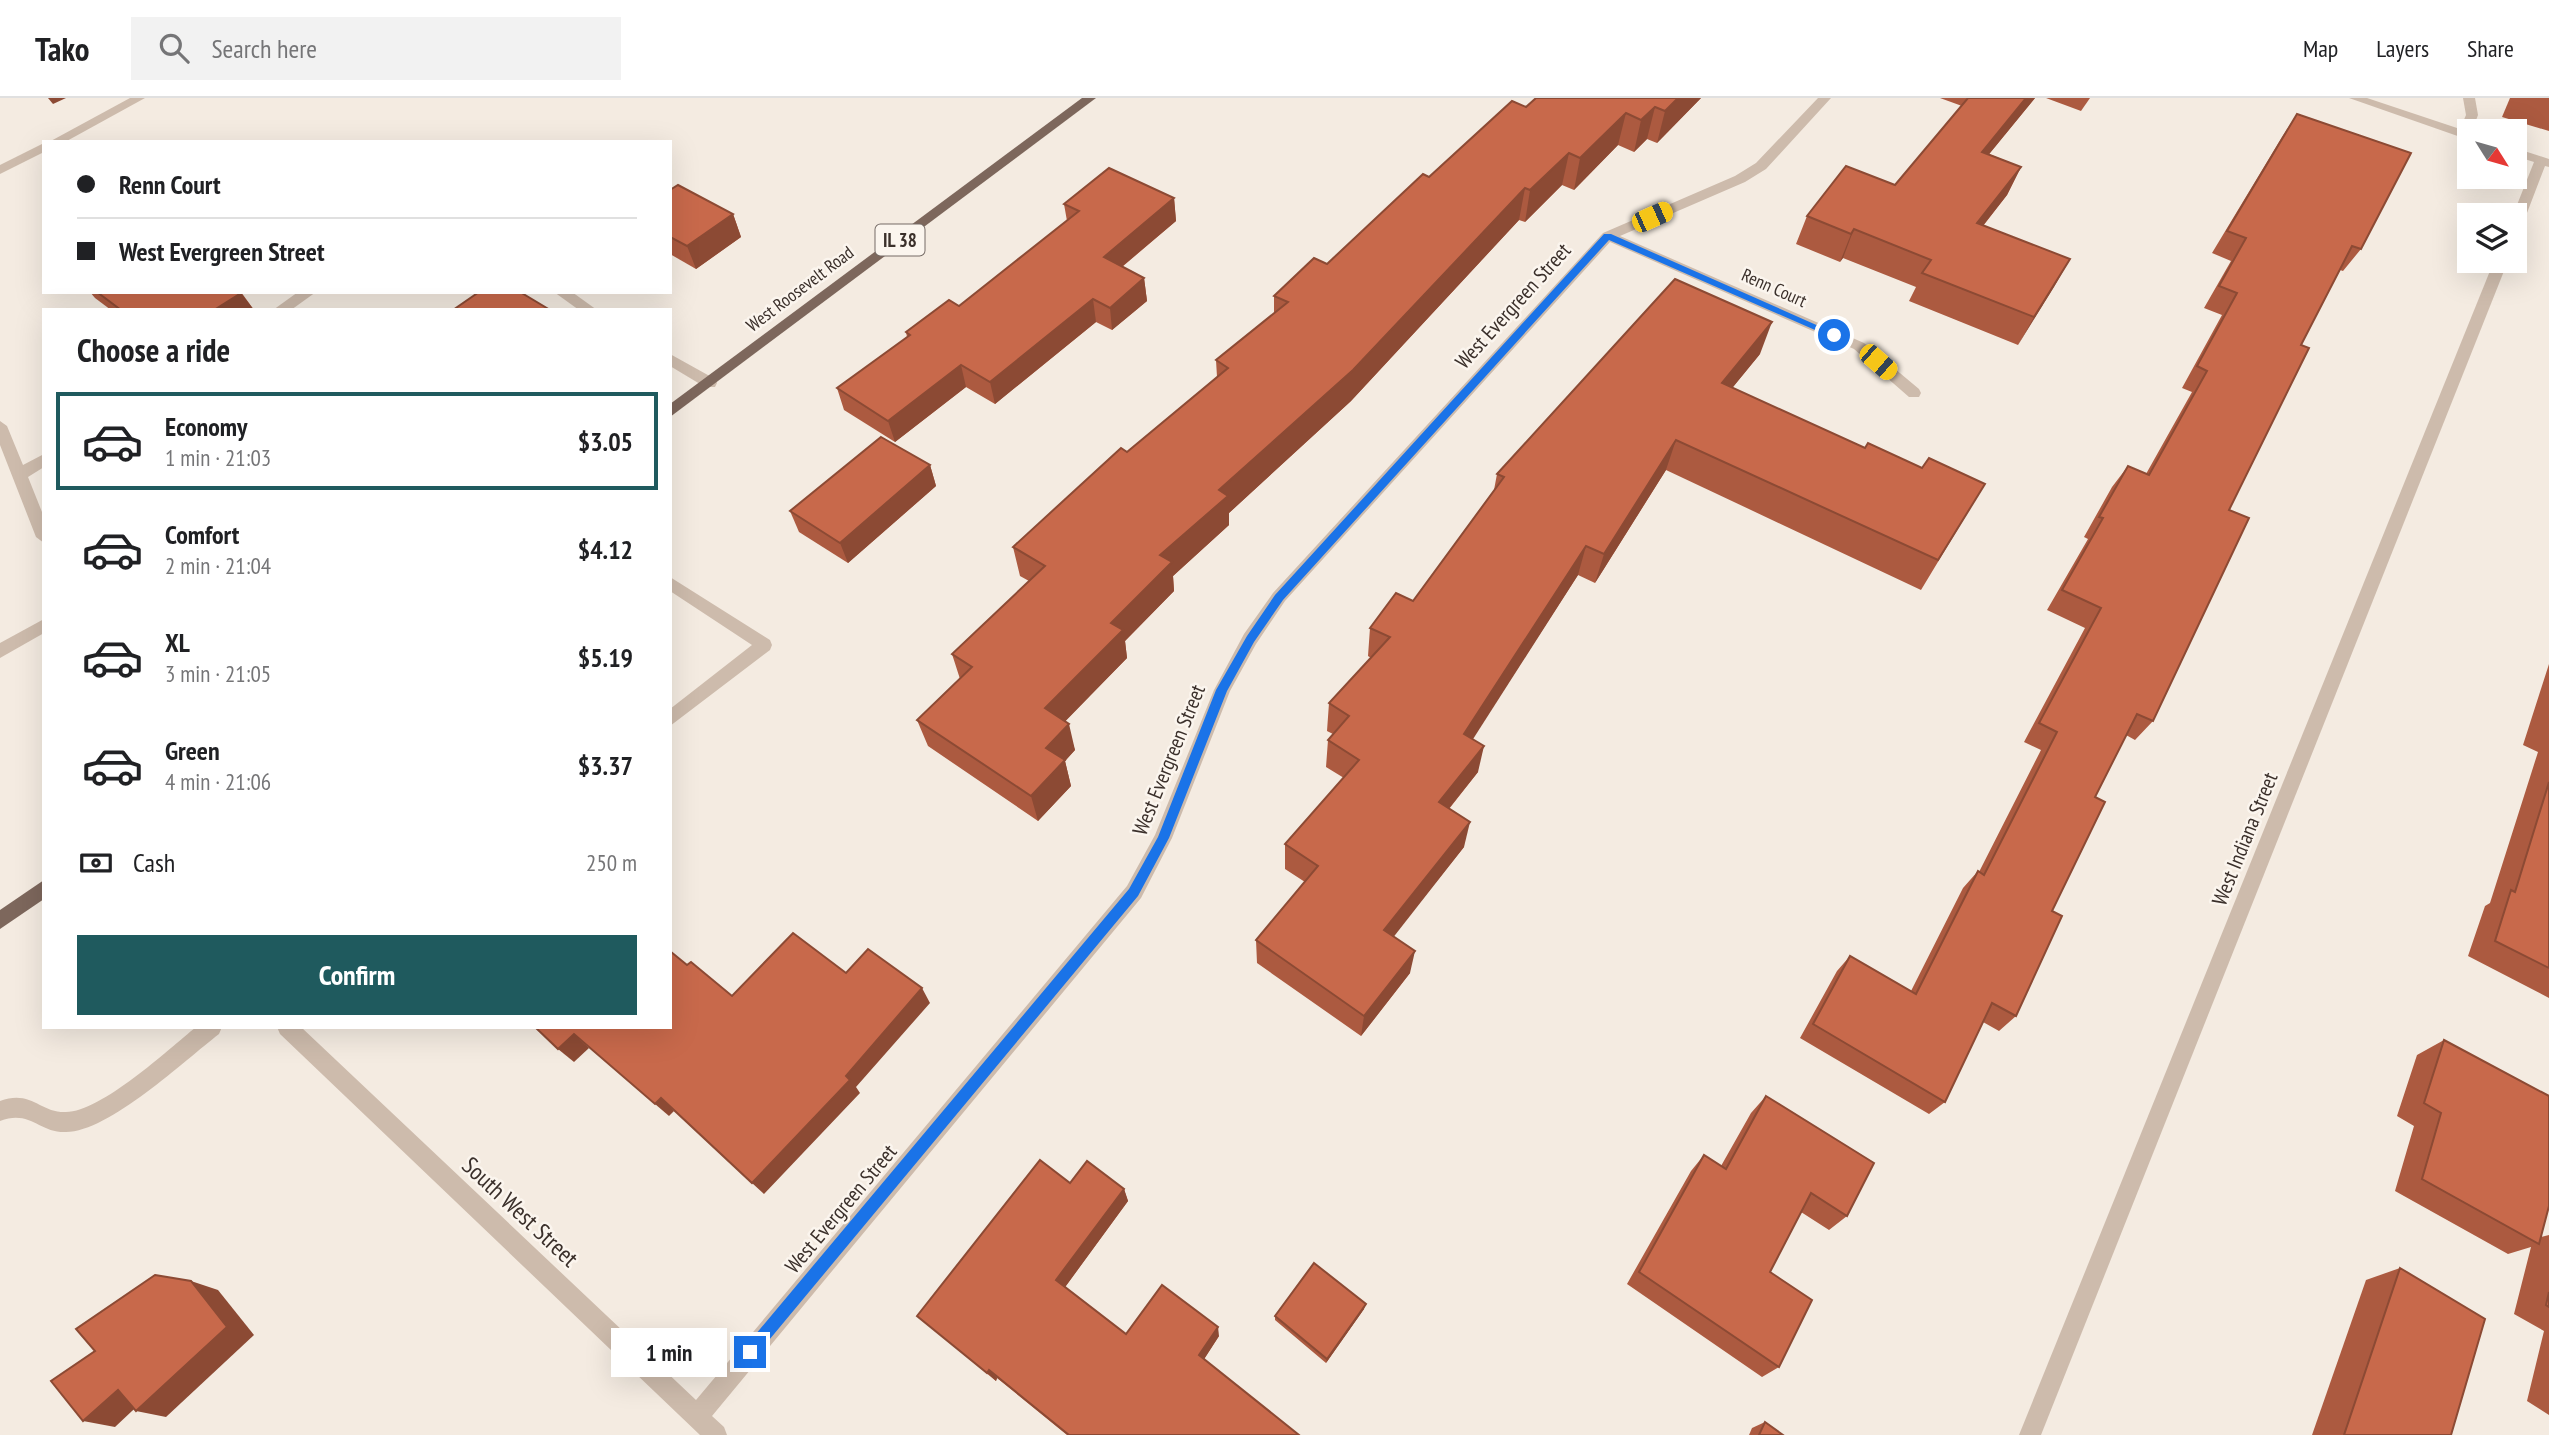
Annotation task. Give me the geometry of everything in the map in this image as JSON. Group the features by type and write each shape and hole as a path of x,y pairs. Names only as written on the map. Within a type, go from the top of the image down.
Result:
{"main road":[{"name":"West Roosevelt Road","path":"672,411 1090,98"},
{"path":"0,921 42,890"}],"street":[{"path":"59,140 139,98"},
{"name":"West Evergreen Street","path":"697,1416 1095,942 1133,892 1163,838 1222,690 1250,639 1279,597 1608,236 1740,179 1770,157 1825,98"},
{"path":"2355,98 2457,133"},
{"path":"2469,98 2471,119"},
{"path":"0,170 42,148"},
{"path":"2526,203 2545,162 2527,156"},
{"name":"Renn Court","path":"1608,236 1860,346 1914,393"},
{"name":"West Indiana Street","path":"2030,1435 2496,273"},
{"path":"283,308 306,294"},
{"path":"564,294 587,308"},
{"path":"672,360 710,383"},
{"path":"0,426 42,532"},
{"path":"19,474 42,460"},
{"path":"672,584 764,645 672,717"},
{"path":"0,651 42,626"},
{"path":"0,1111 8,1107 27,1105 43,1117 72,1123 111,1104 209,1029"},
{"name":"South West Street","path":"289,1029 716,1435"}],"building":[{"path":"1536,98 1678,98 1665,111 1655,107 1641,120 1626,113 1580,158 1569,153 1530,190 1525,188 1353,370 1219,490 1228,496 1160,555 1172,562 1111,623 1123,630 1045,708 1069,724 1046,748 1065,760 1031,796 917,720 972,667 952,654 1045,566 1013,547 1121,448 1127,452 1228,368 1216,360 1288,302 1274,296 1314,258 1327,264 1423,174 1429,177 1512,101 1526,107"},
{"path":"1968,98 2026,98 1982,152 2021,167 1977,223 2070,259 2034,317 1922,273 1931,260 1854,229 1851,234 1807,216 1846,166 1895,185"},
{"path":"2297,114 2411,153 2361,249 2352,246 2301,345 2309,348 2229,510 2249,518 2153,721 2137,714 2095,797 2105,802 2052,911 2062,916 2016,1016 1992,1003 1945,1102 1813,1024 1850,956 1916,994 1978,871 1984,875 2057,732 2039,723 2101,608 2062,590 2103,518 2099,517 2128,466 2149,475 2207,371 2197,366 2237,293 2219,286 2246,238 2227,231"},
{"path":"1109,168 1174,198 1104,257 1144,278 1110,308 1093,299 990,382 961,365 888,421 837,388 910,335 906,332 949,300 959,306 1079,211 1064,204"},
{"path":"678,185 733,214 687,246 672,238 672,189"},
{"path":"1675,279 1772,322 1722,383 1865,448 1868,443 1922,468 1929,458 1985,484 1938,560 1676,440 1604,554 1586,546 1464,734 1484,746 1439,802 1470,822 1384,930 1415,951 1364,1016 1256,940 1318,866 1285,844 1359,760 1328,740 1349,716 1329,703 1390,637 1370,628 1396,593 1413,601 1504,477 1497,474"},
{"path":"100,294 239,294 217,308 118,308"},
{"path":"476,294 523,294 547,308 456,308"},
{"path":"881,437 930,465 840,543 790,511"},
{"path":"2549,782 2549,968 2495,941 2511,890 2515,892"},
{"path":"793,933 846,973 868,949 922,988 846,1076 850,1080 752,1183 661,1098 655,1104 574,1034 558,1049 537,1029 672,1029 672,953 687,965 691,962 732,996"},
{"path":"2444,1040 2549,1096 2549,1206 2539,1244 2422,1179 2441,1113 2424,1103"},
{"path":"1766,1096 1874,1163 1847,1216 1811,1193 1770,1272 1812,1300 1779,1367 1639,1272 1704,1155 1726,1169"},
{"path":"1040,1160 1070,1183 1087,1161 1124,1189 1056,1280 1126,1334 1162,1285 1218,1327 1199,1355 1299,1435 1069,1435 917,1316"},
{"path":"1314,1263 1366,1304 1327,1359 1275,1316"},
{"path":"2400,1268 2485,1319 2451,1435 2344,1435"},
{"path":"155,1275 191,1281 227,1327 136,1411 118,1390 83,1421 51,1381 95,1351 76,1329"},
{"path":"1765,1422 1783,1435 1759,1435"}],"route":[{"path":"750,1352 1095,942 1133,892 1163,838 1222,690 1250,639 1279,597 1608,236 1834,335"}]}
